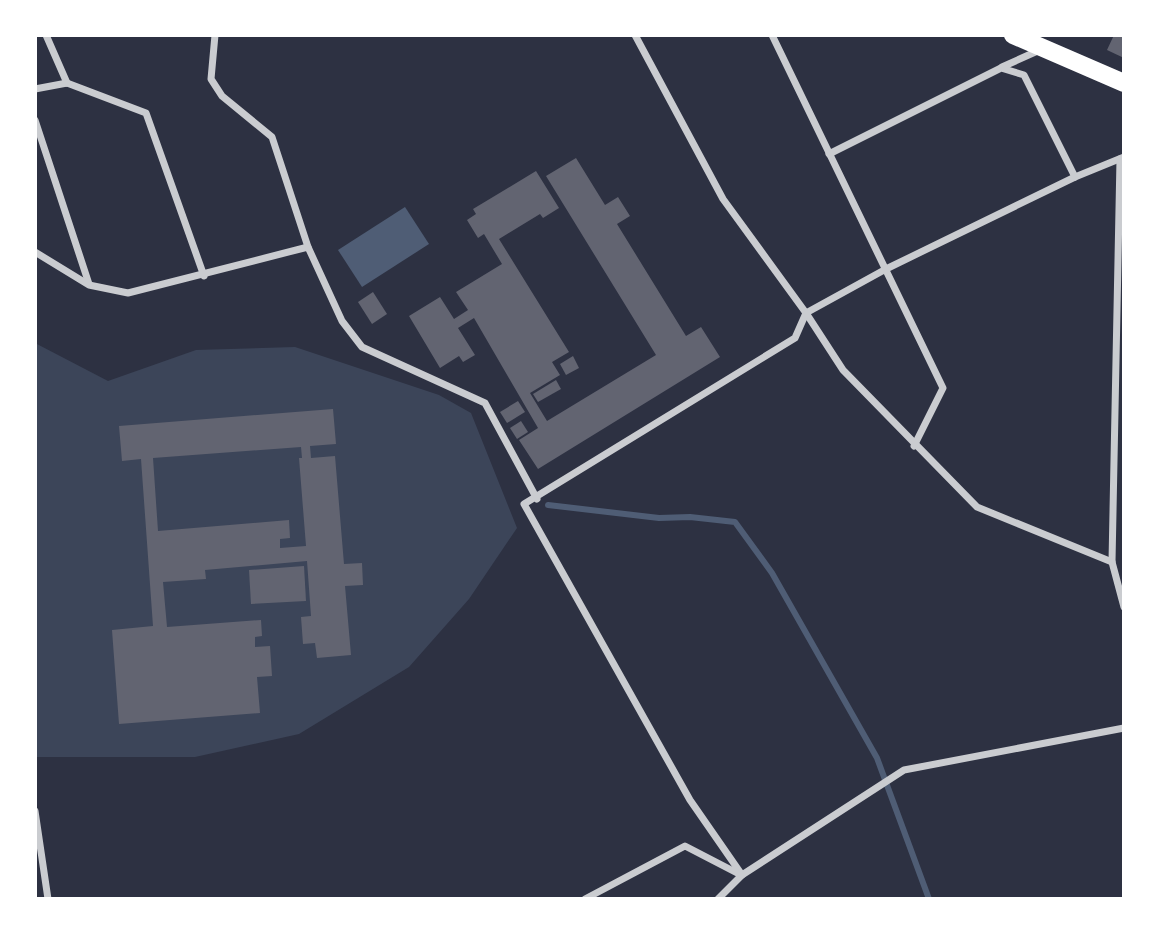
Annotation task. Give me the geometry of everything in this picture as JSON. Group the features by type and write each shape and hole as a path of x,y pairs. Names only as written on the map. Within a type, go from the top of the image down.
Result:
{"main road":[{"path":"1013,35 1124,83"}],"street":[{"path":"46,35 67,83"},
{"path":"215,35 211,79 222,96 272,137 308,247 342,321 362,347 485,403 537,499"},
{"path":"635,35 723,198 806,313 843,370 914,446 978,507 1112,562"},
{"path":"772,35 943,388 914,446"},
{"path":"830,154 1044,49"},
{"path":"1001,68 1024,75 1075,177"},
{"path":"35,89 67,83 146,113 204,275"},
{"path":"35,120 89,285"},
{"path":"742,875 690,800 524,504 537,499 795,338 806,313 886,269 1075,177 1122,158 1112,562 1124,604"},
{"path":"35,252 89,285 128,293 308,247"},
{"path":"718,899 742,875 904,770 1124,728"},
{"path":"35,811 48,899"},
{"path":"585,899 685,846 742,875"}],"shaded area":[{"path":"405,207 429,244 362,287 338,250"},
{"path":"35,343 108,381 196,350 295,347 439,395 471,413 517,528 469,599 409,667 299,734 195,757 35,757"}],"building":[{"path":"1114,35 1124,35 1124,58 1107,50"},
{"path":"576,158 605,205 618,197 630,216 617,224 686,336 701,327 720,357 538,469 519,440 538,428 474,318 458,328 475,355 463,362 459,356 440,368 409,316 440,297 454,319 468,310 456,292 502,264 484,234 478,238 467,220 476,214 473,209 536,171 559,208 543,218 540,214 499,239 569,352 552,362 560,375 530,393 547,421 656,355 546,176"},
{"path":"373,292 387,314 372,324 358,302"},
{"path":"573,356 579,368 566,375 560,364"},
{"path":"556,380 561,389 538,402 533,394"},
{"path":"518,401 525,412 507,423 500,412"},
{"path":"333,409 336,444 310,446 311,458 335,456 344,564 362,563 363,585 345,586 351,655 317,658 315,643 303,644 301,617 311,616 307,561 205,570 206,579 163,582 167,627 261,620 262,636 255,637 255,647 270,646 272,676 257,677 260,713 119,724 112,630 153,626 141,459 122,461 119,426","holes":["301,447 302,458 299,458 306,546 280,548 280,539 290,538 289,520 158,531 153,458"]},
{"path":"521,421 528,432 517,439 510,428"},
{"path":"304,566 306,601 251,604 249,570"}],"waterway":[{"path":"548,505 659,518 690,517 735,522 772,573 877,758 929,899"}]}
